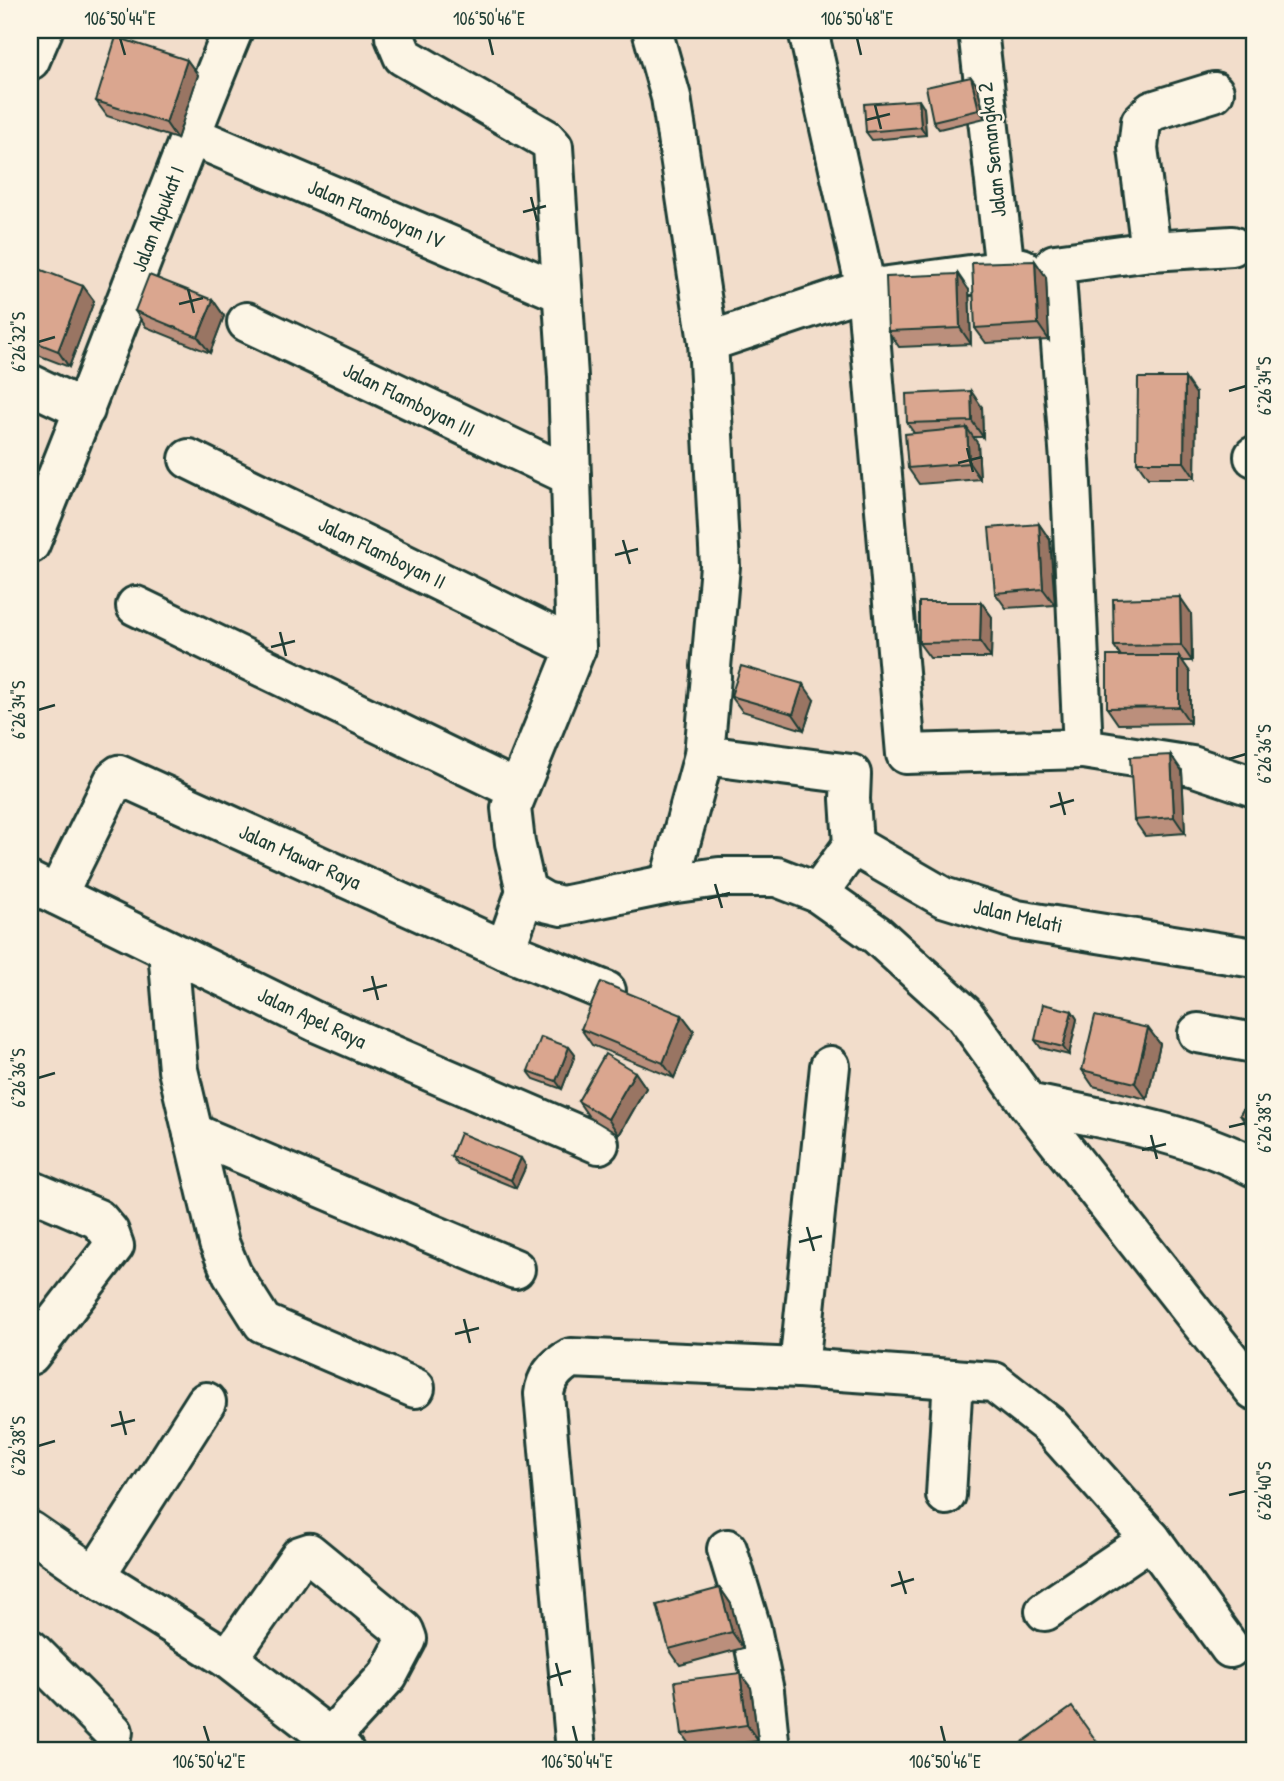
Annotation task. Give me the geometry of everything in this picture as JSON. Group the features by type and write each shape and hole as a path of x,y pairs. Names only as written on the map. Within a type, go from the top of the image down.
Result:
{"street":[{"path":"30,61 43,30"},
{"name":"Jalan Alpukat I","path":"30,544 233,30"},
{"path":"396,30 395,37 403,56 546,139 553,147 568,377 576,648 511,808 515,843 526,891 505,950"},
{"path":"652,30 671,97 708,342 720,566 704,755 669,884"},
{"path":"808,30 866,289 906,754 1083,749 1192,766 1254,788"},
{"name":"Jalan Semangka 2","path":"978,30 1005,271"},
{"path":"1151,251 1138,148 1141,122 1152,111 1214,92"},
{"name":"Jalan Flamboyan IV","path":"190,135 562,293"},
{"path":"708,342 866,289 1151,251 1232,246"},
{"path":"1055,264 1070,461 1083,749"},
{"name":"Jalan Flamboyan III","path":"247,322 571,477"},
{"path":"30,384 85,410"},
{"name":"Jalan Flamboyan II","path":"189,459 576,648"},
{"path":"136,606 517,790"},
{"path":"704,755 851,774 853,845 818,892"},
{"name":"Jalan Mawar Raya","path":"44,889 119,775 505,950 606,991"},
{"name":"Jalan Melati","path":"853,845 943,897 1017,920 1254,958"},
{"path":"526,891 545,902 562,906 669,884 719,877 777,877 818,892 877,935 964,1014 1028,1103 1254,1390"},
{"name":"Jalan Apel Raya","path":"44,889 318,1023 599,1144"},
{"path":"168,950 178,1070 219,1243 232,1274 263,1323 415,1388"},
{"path":"1198,1032 1254,1043"},
{"path":"799,1368 830,1066"},
{"path":"1028,1103 1145,1127 1230,1155 1254,1167"},
{"path":"193,1133 516,1269"},
{"path":"30,1190 98,1219 109,1232 114,1246 30,1355"},
{"path":"576,1751 544,1394 550,1375 571,1358 799,1368 995,1382 1050,1426 1151,1539 1230,1648"},
{"path":"946,1495 953,1379"},
{"path":"95,1576 206,1402"},
{"path":"30,1531 95,1576 228,1659 337,1744 388,1675 407,1639 404,1631 309,1553 300,1556 228,1659"},
{"path":"1045,1611 1151,1539"},
{"path":"727,1549 751,1628 764,1691 770,1751"},
{"path":"30,1649 113,1732"}],"building":[{"path":"116,37 187,60 166,123 96,101"},
{"path":"971,77 979,110 933,121 926,87"},
{"path":"919,100 921,127 866,132 864,104"},
{"path":"1035,261 1038,324 975,328 972,263"},
{"path":"34,267 83,286 58,351 30,340 30,278"},
{"path":"958,274 960,328 888,331 886,277"},
{"path":"149,275 213,300 198,337 135,311"},
{"path":"1138,378 1185,378 1184,462 1137,462"},
{"path":"971,391 972,421 907,423 906,394"},
{"path":"967,428 969,463 908,468 905,434"},
{"path":"1039,524 1043,589 995,593 989,528"},
{"path":"1180,597 1181,645 1114,646 1113,599"},
{"path":"919,602 981,602 980,642 919,643"},
{"path":"1107,656 1179,656 1179,707 1107,708"},
{"path":"741,666 803,684 793,714 731,696"},
{"path":"1171,755 1174,817 1134,820 1130,757"},
{"path":"601,982 682,1015 663,1063 581,1029"},
{"path":"1043,1004 1072,1011 1063,1047 1035,1040"},
{"path":"1095,1016 1148,1028 1135,1083 1082,1070"},
{"path":"541,1037 569,1047 556,1081 528,1071"},
{"path":"605,1054 635,1072 608,1119 578,1101"},
{"path":"1254,1090 1254,1124 1240,1115"},
{"path":"460,1133 521,1158 511,1180 451,1156"},
{"path":"720,1588 732,1632 669,1649 657,1605"},
{"path":"740,1673 747,1725 682,1734 675,1681"},
{"path":"1072,1707 1102,1749 1021,1751 1017,1746"},
{"path":"750,1744 751,1751 692,1751"}]}
